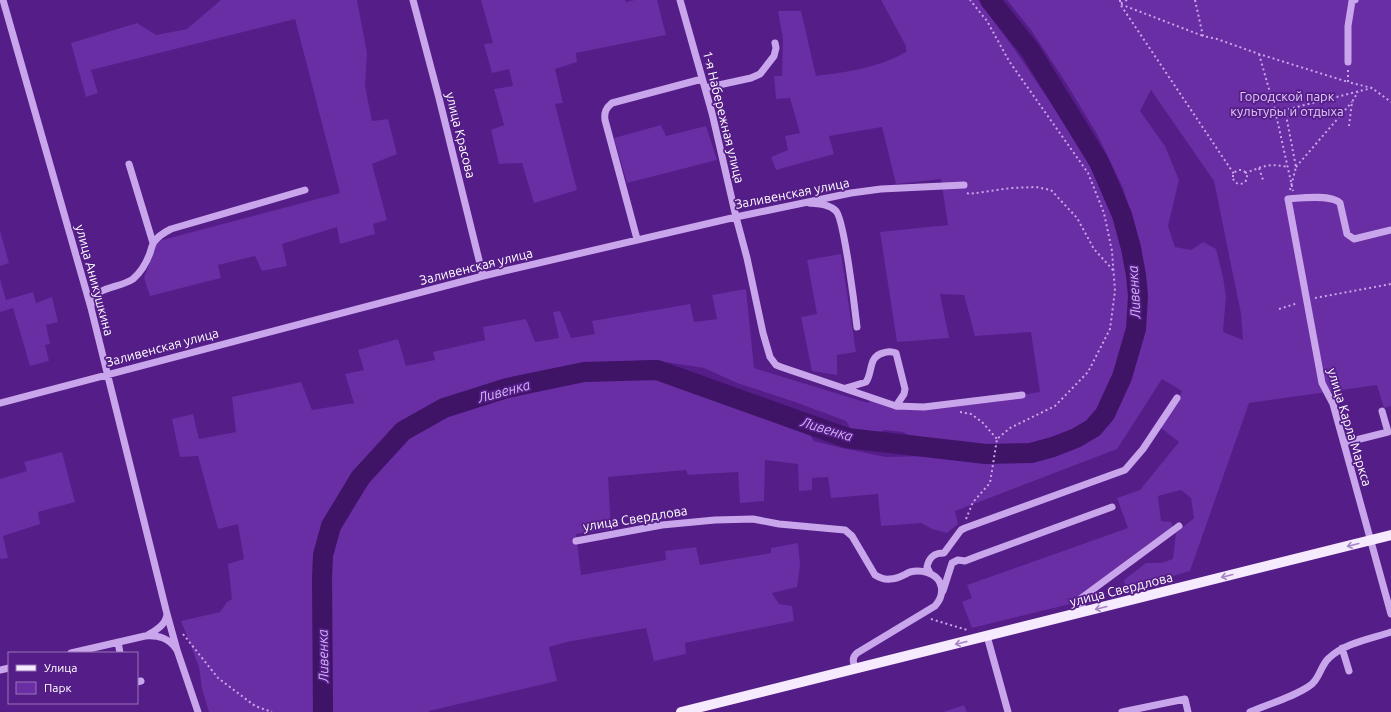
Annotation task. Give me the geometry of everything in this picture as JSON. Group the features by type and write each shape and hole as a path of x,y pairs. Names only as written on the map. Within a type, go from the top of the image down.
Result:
{"main road":[{"name":"улица Свердлова","path":"681,712 1391,536"}],"street":[{"name":"улица Аникушкина","path":"3,0 91,308 177,650"},
{"name":"улица Красова","path":"413,0 483,276"},
{"name":"1-я Набережная улица","path":"680,0 705,88 747,258 763,333 770,357 773,361 781,367 896,406 924,408 1022,395"},
{"path":"1348,62 1348,26 1352,1 1355,0"},
{"path":"705,88 751,78 760,74 774,56 776,43"},
{"path":"637,239 605,120 605,111 612,103 702,79"},
{"path":"129,164 153,243"},
{"name":"Заливенская улица","path":"0,403 483,276 736,216 851,193 881,189 963,189"},
{"path":"91,308 92,301 99,292 129,282 140,273 153,243 162,234 171,229 305,190"},
{"path":"1288,199 1315,197 1337,200 1340,203 1347,234 1354,239 1391,230"},
{"name":"улица Карла Маркса","path":"1288,199 1322,382 1333,404 1372,540 1391,614"},
{"path":"803,202 825,205 835,210 838,214 858,327"},
{"path":"845,389 866,382 873,360 879,354 892,352 896,354 906,389 896,406"},
{"path":"944,554 961,530 965,528 1125,470 1143,449 1177,398"},
{"path":"1344,443 1388,432 1382,411"},
{"path":"952,564 958,560 965,561 1112,507"},
{"name":"улица Свердлова","path":"576,541 662,525 715,520 752,519 779,524 845,530 852,536 875,575 881,579 897,578 912,572 930,573 937,577"},
{"path":"1084,612 1080,599 1179,526"},
{"path":"856,668 853,660 857,653 932,609 941,597 948,573 951,569 952,564 949,557 944,554 935,554 930,558 927,567 930,573"},
{"path":"941,597 942,588 937,577 948,573"},
{"path":"147,636 162,625 167,614"},
{"path":"1250,712 1297,693 1313,683 1319,676 1327,661 1342,648 1391,632"},
{"path":"75,652 147,636 163,637 171,642 177,650 198,712"},
{"path":"987,636 1008,712"},
{"path":"118,642 120,652"},
{"path":"1342,648 1349,671"},
{"path":"1122,712 1185,699 1188,712"}],"path":[{"path":"965,528 967,516 973,502 990,483 997,439 1010,428 1055,406 1088,372 1110,329 1116,290 1112,251 1104,213 1088,173 1009,61 987,21 970,0"},
{"path":"1120,0 1120,4 1234,174 1234,181 1240,183 1245,180 1245,173"},
{"path":"1120,4 1127,0"},
{"path":"1195,0 1203,36"},
{"path":"1120,4 1203,36 1217,39 1348,82 1372,88 1391,102"},
{"path":"1259,54 1275,110 1292,183"},
{"path":"1348,62 1348,82"},
{"path":"1288,199 1296,167 1285,110 1372,88"},
{"path":"1296,167 1352,102 1359,91"},
{"path":"1348,126 1352,102"},
{"path":"1234,174 1236,171 1241,170 1245,173 1264,166 1278,165 1288,167"},
{"path":"1259,168 1263,180"},
{"path":"963,189 969,194 1012,188 1036,187 1051,190 1077,218 1094,249 1114,271"},
{"path":"1279,308 1307,300 1391,284"},
{"path":"956,412 971,414 982,422 997,439"},
{"path":"919,616 987,636"},
{"path":"180,631 218,678 254,706 272,712"}],"green space":[{"path":"221,0 357,0 367,53 365,86 372,121 388,119 397,154 372,164 387,220 373,224 375,234 340,244 337,227 282,244 287,266 262,271 255,256 218,265 221,278 150,296 144,278 158,241 340,193 295,19 91,70 98,93 86,97 71,43 137,23 156,35 187,29"},
{"path":"481,0 625,0 626,2 635,0 657,0 666,35 576,53 577,62 555,69 563,103 555,104 577,190 534,203 522,163 499,164 491,130 504,125 494,89 513,86 509,69 492,73 484,44 493,43"},
{"path":"881,0 978,0 1015,50 1068,128 1101,185 1130,267 1131,287 1124,352 1110,390 1097,413 1081,426 1062,436 1036,444 1013,447 1001,444 991,445 920,442 903,432 885,430 863,436 852,431 846,421 737,383 704,368 652,360 596,363 543,373 507,381 438,404 403,425 366,458 326,524 316,560 314,712 209,712 202,689 199,667 181,621 220,612 227,602 232,599 228,564 244,559 238,524 218,529 198,456 180,457 172,419 193,414 199,439 236,432 232,397 301,382 312,410 354,403 345,374 364,370 358,350 398,339 406,366 435,360 433,352 485,340 483,327 526,319 535,342 559,338 553,312 560,311 571,338 595,334 592,321 690,304 694,322 717,319 712,295 746,289 754,368 868,403 872,398 896,406 1022,395 1040,392 1031,332 975,336 964,295 940,294 949,338 897,342 880,232 948,225 941,179 896,184 882,127 829,136 834,154 776,170 771,157 788,150 785,136 800,133 790,98 776,99 774,76 782,76 783,39 778,11 801,11 816,76 873,66 906,52 906,46"},
{"name":"Городской парк культуры и отдыха","path":"1007,0 1391,0 1391,406 1384,408 1377,385 1249,403 1190,571 1126,590 1124,580 1146,563 1161,563 1173,559 1176,533 1194,518 1191,498 1181,490 1158,496 1161,521 1171,522 1173,528 1116,573 1070,604 972,628 962,602 972,598 967,585 1128,528 1117,498 1140,490 1179,442 1161,428 1182,391 1162,379 1117,449 955,511 958,524 947,533 932,529 921,523 881,526 878,494 831,498 828,477 812,478 812,490 799,491 798,464 765,460 764,501 740,503 738,472 688,475 686,470 608,477 611,529 576,534 581,575 666,560 665,551 696,547 700,565 771,553 771,548 798,543 800,565 797,587 772,593 779,604 792,606 794,621 685,643 686,654 654,661 646,628 567,642 549,647 557,681 429,712 328,712 329,556 342,524 385,459 429,423 494,400 555,385 620,378 659,378 695,388 806,428 814,441 886,457 929,456 1000,461 1026,459 1050,455 1080,444 1105,428 1127,387 1142,331 1146,297 1144,272 1132,218 1123,188 1097,134 1031,30","holes":["1151,90 1214,181 1241,314 1243,340 1223,332 1226,297 1216,249 1203,242 1191,250 1175,247 1168,226 1179,180 1165,146 1140,111"]},
{"path":"661,125 666,136 706,126 717,160 627,183 614,138"},
{"path":"0,231 9,263 0,266"},
{"path":"841,254 856,352 837,355 837,375 812,371 801,317 817,314 807,260"},
{"path":"0,279 6,300 33,292 36,303 52,297 58,322 46,325 50,344 45,345 49,361 30,366 13,308 0,312"},
{"path":"62,452 75,502 38,512 40,524 3,536 8,558 0,559 0,479 27,471 24,462"},
{"path":"964,705 967,712 943,712"}],"waterway":[{"name":"Ливенка","path":"323,712 322,578 323,555 331,526 360,478 403,431 444,408 507,388 584,372 657,370 847,438 986,454 1031,453 1053,447 1076,438 1093,428 1105,414 1122,377 1136,329 1138,296 1131,248 1122,215 1099,162 1030,50 990,0"}]}
